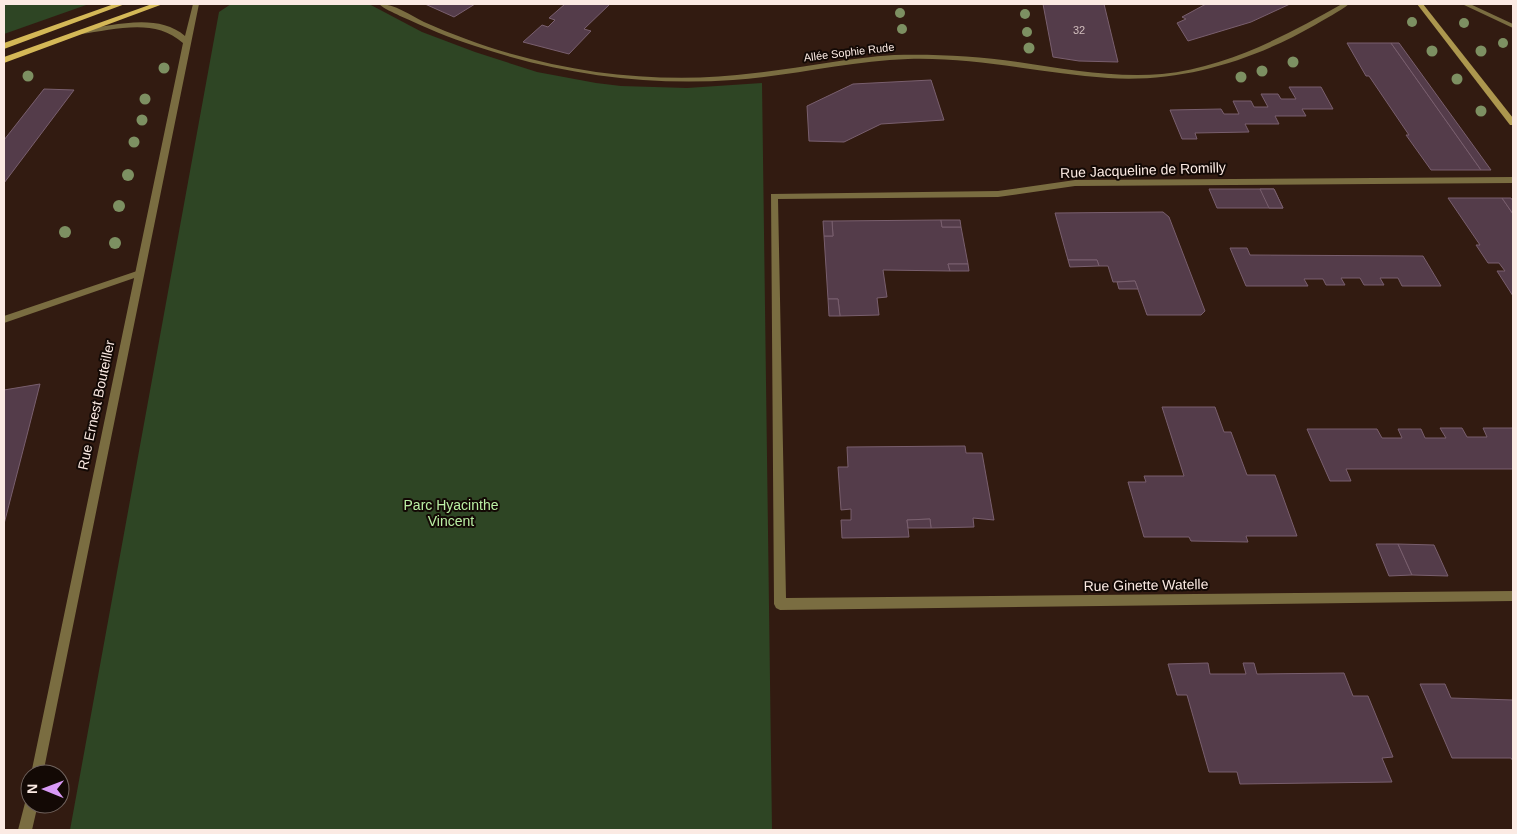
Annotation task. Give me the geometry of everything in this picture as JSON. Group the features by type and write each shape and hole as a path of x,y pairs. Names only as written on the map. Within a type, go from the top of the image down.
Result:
{"main road":[{"path":"4,46 121,4"},
{"path":"4,60 159,4"}],"street":[{"name":"Rue Ernest Bouteiller","path":"39,764 196,4"},
{"name":"Allée Sophie Rude","path":"382,4 426,26 462,40 542,65 604,76 659,80 733,78 867,59 917,57 968,58 1093,74 1163,76 1209,66 1276,43 1346,4"},
{"path":"1420,4 1513,123"},
{"path":"1465,4 1513,26"},
{"path":"80,32 148,25 173,30 187,42"},
{"name":"Rue Jacqueline de Romilly","path":"780,604 774,196 998,194 1075,183 1513,180"},
{"path":"4,320 140,273"},
{"name":"Rue Ginette Watelle","path":"780,604 1513,596"},
{"path":"25,830 29,814"}],"green space":[{"path":"4,4 89,4 4,34"},
{"name":"Parc Hyacinthe Vincent","path":"231,4 369,4 422,32 475,52 537,72 596,83 621,86 687,88 762,83 772,830 70,830 219,12"}],"building":[{"path":"425,4 475,4 454,17"},
{"path":"565,4 610,4 584,29 591,31 569,54 523,42 542,25 548,27 555,20 549,18"},
{"path":"1043,4 1104,4 1118,62 1079,61 1053,57"},
{"path":"1206,4 1290,4 1251,22 1188,41 1177,23 1186,19 1182,17"},
{"path":"1347,43 1391,43 1481,170 1431,170 1406,135 1409,135 1369,76 1366,76"},
{"path":"1391,43 1399,43 1491,170 1481,170"},
{"path":"931,80 944,120 881,124 844,142 809,141 807,106 853,84"},
{"path":"1289,87 1321,87 1333,109 1302,109 1306,116 1275,116 1279,124 1245,124 1249,132 1195,133 1197,139 1182,139 1170,110 1221,109 1224,114 1239,114 1233,101 1251,101 1254,107 1268,107 1261,94 1278,94 1281,99 1296,99"},
{"path":"44,89 74,90 4,183 4,140"},
{"path":"1209,189 1274,189 1283,208 1217,208"},
{"path":"1260,189 1274,189 1283,208 1269,208"},
{"path":"1448,198 1502,198 1513,214 1513,296 1497,271 1505,271 1499,263 1488,263 1476,245 1480,245"},
{"path":"1502,198 1511,198 1513,201 1513,214"},
{"path":"1163,212 1169,217 1205,311 1201,315 1147,315 1135,281 1113,282 1108,266 1099,266 1097,260 1068,260 1055,213"},
{"path":"941,220 942,227 961,227 968,264 948,264 950,271 883,270 887,297 877,298 879,315 840,316 838,299 828,299 824,236 833,236 832,221"},
{"path":"941,220 960,220 961,227 942,227"},
{"path":"823,221 832,221 833,236 824,236"},
{"path":"1230,248 1247,248 1250,255 1423,256 1441,286 1402,286 1398,278 1380,278 1384,285 1364,285 1360,278 1341,278 1345,285 1326,285 1323,279 1304,279 1308,286 1246,286"},
{"path":"1068,260 1097,260 1099,266 1070,267"},
{"path":"948,264 968,264 969,271 950,271"},
{"path":"1135,281 1138,289 1119,289 1117,282"},
{"path":"828,299 838,299 840,316 829,316"},
{"path":"40,384 27,435 4,524 4,390"},
{"path":"1162,407 1215,407 1224,432 1231,432 1247,475 1275,475 1297,536 1246,536 1248,542 1191,541 1189,537 1144,537 1128,482 1146,482 1144,476 1184,476"},
{"path":"1440,428 1462,428 1467,437 1487,437 1483,428 1513,428 1513,469 1346,469 1351,481 1330,481 1307,429 1377,429 1382,438 1402,438 1398,429 1421,429 1425,438 1446,438"},
{"path":"965,446 966,453 982,453 994,520 973,518 974,527 931,528 930,519 907,520 909,537 842,538 841,520 851,520 851,509 841,510 838,467 848,467 847,447"},
{"path":"930,519 931,528 908,528 907,520"},
{"path":"1376,544 1398,544 1412,575 1389,576"},
{"path":"1398,544 1434,545 1448,576 1412,575"},
{"path":"1208,663 1210,674 1246,674 1243,663 1254,663 1257,674 1344,673 1353,696 1368,696 1393,757 1382,758 1392,782 1240,784 1237,772 1209,772 1187,695 1177,695 1168,664"},
{"path":"1420,684 1445,684 1451,698 1513,700 1513,761 1511,758 1452,758"}]}
